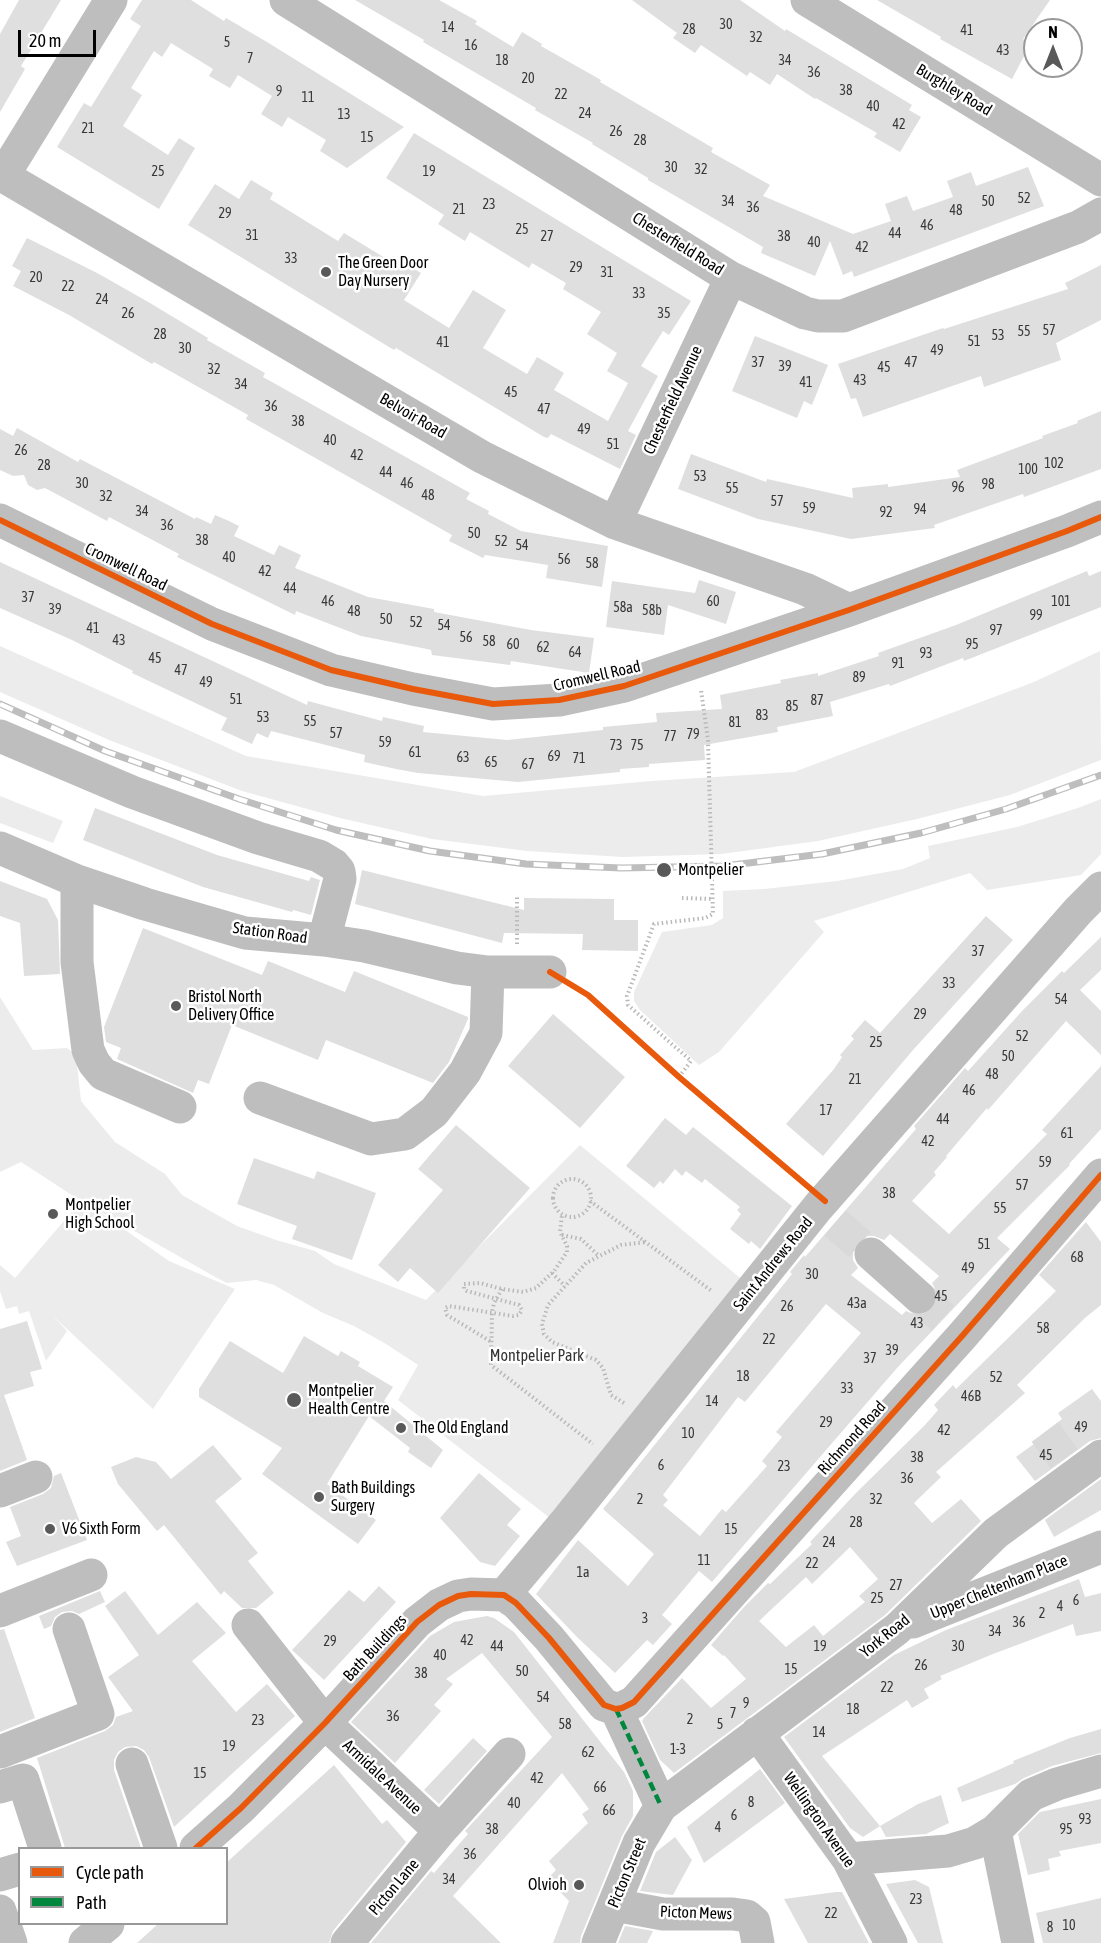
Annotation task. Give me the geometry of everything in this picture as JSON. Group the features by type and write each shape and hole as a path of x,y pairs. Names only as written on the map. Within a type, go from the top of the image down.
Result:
{"street":[{"path":"1,175 111,0"},
{"name":"Chesterfield Road","path":"286,0 731,278 805,314 843,316 1078,227 1101,214"},
{"name":"Burghley Road","path":"807,0 1101,180"},
{"name":"Belvoir Road","path":"1,175 482,457 615,522 805,589 849,610"},
{"name":"Chesterfield Avenue","path":"615,522 731,278"},
{"name":"Cromwell Road","path":"0,520 212,624 331,670 493,704 559,700 624,686 849,610 1101,517"},
{"path":"0,736 92,777 173,808 326,859 339,872 340,879 324,940"},
{"name":"Station Road","path":"0,848 77,881 145,904 245,933 364,946 457,968 502,972 550,972"},
{"path":"77,881 76,962 88,1050 94,1063 103,1074 180,1107"},
{"name":"Saint Andrews Road","path":"504,1595 735,1311 826,1210 1078,911 1101,888"},
{"path":"260,1098 370,1139 405,1134 434,1112 465,1072 486,1033 502,972"},
{"name":"Richmond Road","path":"616,1709 634,1701 953,1327 1101,1175"},
{"path":"871,1254 919,1297"},
{"name":"York Road","path":"661,1806 897,1629 996,1533 1081,1464"},
{"path":"0,1491 36,1476"},
{"name":"Upper Cheltenham Place","path":"897,1629 1101,1547"},
{"path":"0,1611 91,1575"},
{"name":"Bath Buildings","path":"197,1847 241,1808 325,1723 417,1622 439,1605 455,1587 471,1594 504,1595"},
{"path":"504,1595 516,1603 549,1638 604,1705 616,1709 661,1806"},
{"name":"Armidale Avenue","path":"248,1625 325,1723 440,1831"},
{"path":"0,1752 98,1714 69,1629"},
{"name":"Wellington Avenue","path":"757,1733 848,1859 891,1943"},
{"name":"Picton Lane","path":"347,1943 440,1831 510,1754"},
{"path":"132,1764 161,1847"},
{"path":"848,1859 948,1851 975,1843 995,1831 1031,1795 1056,1784 1101,1772"},
{"path":"0,1787 23,1780 45,1847"},
{"name":"Picton Street","path":"598,1943 639,1843 661,1806"},
{"path":"995,1831 1018,1943"},
{"path":"0,1875 18,1870"},
{"name":"Picton Mews","path":"614,1905 663,1914 747,1916 754,1922 758,1943"},
{"path":"0,1911 11,1943"},
{"path":"85,1943 106,1925"}],"path":[{"path":"679,1077 691,1062 628,1005 627,996 654,924 705,918 713,914 708,740 696,663"},
{"path":"502,972 517,896"},
{"path":"682,898 713,899"},
{"path":"550,972 588,994 826,1210"},
{"path":"573,1179 582,1182 588,1188 591,1196 586,1212 579,1216 562,1215 556,1209 553,1192 565,1180 573,1179"},
{"path":"590,1201 692,1275 735,1311"},
{"path":"490,1341 447,1315 444,1309 449,1306 519,1315 522,1310 519,1305 467,1291 464,1289 464,1284 480,1283 502,1289 531,1291 552,1273 567,1252 568,1248 561,1235 562,1215"},
{"path":"561,1235 581,1239 599,1256"},
{"path":"647,1242 621,1245 586,1263 548,1305 542,1329 547,1338 561,1347 596,1360 603,1368 607,1386 614,1398 652,1414"},
{"path":"552,1273 565,1286"},
{"path":"502,1289 496,1298 492,1313 490,1359 493,1367 614,1461"}],"green space":[{"path":"0,646 246,756 483,796 651,781 794,772 1034,682 1100,651 1101,760 1010,795 818,841 721,854 623,857 527,851 432,839 340,818 242,791 109,740 0,692"},
{"path":"0,796 63,821 53,843 0,823"},
{"path":"1101,799 1101,854 1081,875 987,890 970,873 814,921 824,932 719,1052 699,1065 640,1010 634,1001 634,992 662,932 712,925 723,918 723,891 837,881 903,869 930,858 928,846 1017,827"},
{"name":"Montpelier Park","path":"0,997 33,1050 67,1048 76,1055 81,1101 115,1142 165,1174 182,1195 237,1226 315,1251 334,1264 426,1300 580,1145 745,1282 555,1522 398,1400 418,1365 354,1326 323,1313 274,1285 256,1280 227,1283 94,1208 169,1261 235,1289 153,1409 53,1316 67,1331 46,1361 29,1311 19,1314 17,1306 6,1309 0,1291 0,1265 15,1278 81,1201 21,1162 0,1172"}],"building":[{"path":"19,0 61,0 21,66 25,69 0,112 0,34"},
{"path":"142,0 191,0 224,21 226,18 267,42 404,127 347,168 320,151 326,140 288,117 282,127 261,114 272,96 238,75 230,88 209,76 213,69 171,43 162,57 154,51 131,88 142,95 123,126 168,155 179,138 195,148 159,209 57,147 84,103 91,107 141,26 130,19"},
{"path":"355,0 439,0 477,21 475,24 513,47 522,32 542,44 541,46 601,80 600,82 713,148 711,152 770,185 763,196 853,234 891,221 885,204 907,196 913,211 953,197 947,181 971,172 976,186 1028,167 1044,206 854,277 852,271 843,275 830,241 815,276 761,253 763,247 648,180 593,143"},
{"path":"632,0 740,0 785,31 786,29 912,105 909,110 921,117 900,152 874,137 877,133 815,99 777,74 770,85 750,72 747,76 701,45 695,53 673,38 677,33"},
{"path":"877,0 1050,0 1038,18 1023,18 1023,58 1012,79 940,39 941,37"},
{"path":"414,133 691,301 669,335 663,331 641,366 658,376 628,431 636,435 620,469 551,434 548,438 544,437 396,348 394,350 188,225 215,184 239,199 251,180 273,193 270,199 338,241 344,233 390,261 393,256 421,273 404,300 449,328 473,290 506,310 483,348 527,374 537,357 549,364 564,373 554,390 608,421 628,383 607,371 617,353 587,334 601,312 563,289 566,283 532,263 529,268 470,232 465,241 438,224 444,215 386,178"},
{"path":"27,238 99,274 150,303 208,338 207,340 265,373 263,377 470,493 466,499 489,511 488,514 521,531 608,546 602,587 546,578 548,565 485,555 483,558 449,541 452,535 246,419 248,415 13,286 21,271 12,266"},
{"path":"1101,265 1101,320 1056,343 1061,360 984,387 981,376 863,417 856,398 851,399 838,364 1068,289 1065,283"},
{"path":"755,336 828,365 812,405 804,401 797,418 732,391"},
{"path":"1101,411 1101,469 1024,497 1023,494 934,525 935,528 851,539 758,519 678,489 691,454 766,482 767,479 853,498 852,488 888,484 888,487 960,477 957,470 1043,438 1042,436 1078,423 1077,421"},
{"path":"17,428 78,462 80,459 195,519 196,517 211,524 215,515 229,521 239,526 234,536 274,555 279,545 301,555 295,568 368,597 531,630 594,638 589,673 511,661 510,665 432,655 431,650 361,636 296,611 295,615 177,557 179,554 109,517 107,521 45,488 37,490 28,485 24,475 13,476 0,470 0,429 13,436"},
{"path":"0,562 307,705 308,701 382,721 383,717 424,726 423,732 507,740 657,722 656,713 722,709 720,695 781,683 780,680 818,673 818,676 879,656 878,653 956,625 1087,571 1089,576 1101,571 1101,607 964,661 963,658 890,686 889,684 830,702 833,716 777,727 778,732 704,745 705,760 649,764 649,767 620,769 620,772 518,782 396,769 364,762 365,755 271,731 268,738 257,733 252,744 221,730 227,718 132,673 133,671 72,640 0,608"},
{"path":"699,580 736,592 726,624 668,605 664,635 606,627 612,581 695,593"},
{"path":"95,808 217,855 309,881 311,877 320,880 311,915 293,910 292,912 203,887 83,840"},
{"path":"362,870 524,910 524,898 614,899 614,920 638,920 638,951 582,950 583,934 504,933 502,943 355,904"},
{"path":"0,881 47,899 58,920 60,974 24,976 20,923 0,916"},
{"path":"986,916 1013,940 913,1050 823,1156 786,1124 834,1069 842,1057 840,1055 854,1039 851,1036 865,1020 880,1033"},
{"path":"143,928 262,975 268,961 345,992 354,971 468,1017 468,1019 449,1062 433,1083 326,1040 318,1060 232,1025 209,1084 198,1080 193,1093 117,1059 121,1048 106,1042 104,1027"},
{"path":"1101,937 1101,970 1080,990 1101,1011 1101,1055 1066,1021 988,1110 987,1108 946,1156 934,1172 936,1175 912,1201 949,1234 1047,1134 1042,1130 1101,1066 1101,1129 1070,1165 997,1238 1010,1249 897,1368 712,1582 699,1571 662,1615 672,1624 653,1645 647,1640 615,1673 536,1594 578,1540 628,1586 654,1554 603,1509 792,1274 790,1272 916,1129 914,1126 965,1068 968,1071 1023,1010 1062,971 1064,973","holes":["890,1234 939,1276 932,1283 937,1292 937,1301 933,1309 925,1315 916,1315 906,1311 902,1315 851,1275 858,1268 853,1260 853,1251 857,1241 865,1236 874,1236 884,1240","826,1304 861,1333 776,1432 782,1437 762,1461 767,1466 726,1512 722,1509 700,1536 663,1505 668,1500 663,1495 738,1397 745,1402"]},
{"path":"553,1014 625,1077 580,1128 508,1066"},
{"path":"665,1118 686,1135 693,1127 792,1206 760,1249 751,1241 749,1244 730,1229 741,1214 737,1210 740,1207 705,1179 702,1183 686,1171 682,1176 675,1169 663,1184 660,1181 654,1188 626,1166"},
{"path":"456,1125 530,1188 438,1293 410,1268 398,1282 378,1265 443,1190 418,1169"},
{"path":"254,1158 314,1179 317,1171 376,1193 352,1260 292,1239 297,1226 237,1204"},
{"path":"1086,1222 1101,1242 1101,1305 1017,1385 1025,1393 936,1472 941,1477 914,1503 932,1523 961,1499 981,1521 885,1615 674,1773 660,1760 642,1721 644,1718 682,1678 711,1708 746,1679 724,1655 711,1645 744,1607 812,1544 810,1542 856,1493 925,1425 938,1410 934,1405 953,1385 956,1389 1056,1291 1039,1275","holes":["850,1547 878,1579 859,1596 865,1602 823,1636 814,1625 786,1647 759,1621 806,1577 812,1584"]},
{"path":"27,1321 42,1369 30,1372 34,1386 4,1395 27,1460 0,1471 0,1329"},
{"name":"Montpelier Health Centre","path":"304,1336 338,1356 341,1351 360,1362 358,1366 393,1387 384,1401 443,1450 431,1468 408,1452 410,1448 369,1416 327,1484 376,1520 358,1544 262,1474 282,1448 199,1397 199,1389 230,1341 283,1373"},
{"path":"1092,1389 1101,1401 1101,1438 1090,1441 1035,1481 1016,1457 1042,1438 1041,1435 1062,1419 1058,1413"},
{"path":"213,1445 242,1479 215,1501 258,1553 248,1561 274,1593 256,1608 242,1608 224,1591 221,1595 164,1525 157,1531 118,1484 111,1467 136,1457 156,1462 171,1479"},
{"path":"61,1473 87,1540 17,1566 6,1542 21,1536 10,1507 43,1494 51,1488 54,1476"},
{"path":"479,1473 521,1509 507,1525 520,1536 495,1566 480,1562 440,1518"},
{"path":"1101,1479 1101,1510 1054,1537 1045,1520"},
{"path":"1079,1579 1085,1597 1101,1593 1101,1631 1076,1636 1073,1624 940,1676 942,1679 924,1689 929,1698 912,1708 907,1700 822,1756 880,1826 863,1837 850,1828 784,1737 894,1655 946,1630"},
{"path":"379,1586 396,1602 324,1680 292,1650 349,1590 364,1602"},
{"path":"100,1591 105,1602 79,1614 72,1611 62,1612 55,1617 51,1626 44,1629 39,1616"},
{"path":"125,1591 158,1635 197,1602 226,1633 192,1661 236,1712 267,1684 295,1716 174,1827 149,1757 144,1750 136,1746 125,1747 118,1752 114,1760 114,1770 141,1847 65,1847 37,1758 105,1731 113,1725 116,1717 133,1711 108,1677 139,1655 105,1606"},
{"path":"487,1616 494,1618 514,1632 624,1772 633,1791 633,1816 622,1836 580,1943 553,1943 569,1901 547,1879 556,1870 549,1861 588,1823 582,1814 589,1809 562,1773 453,1896 501,1943 371,1943 431,1871 434,1873 468,1834 465,1831 552,1737 482,1653 446,1679 453,1684 434,1705 441,1711 395,1763 351,1722 430,1636 454,1622"},
{"path":"4,1629 35,1718 0,1732 0,1630"},
{"path":"1101,1729 1101,1753 1052,1766 1015,1784 962,1802 957,1788 1014,1763 1013,1761 1070,1738"},
{"path":"473,1738 487,1751 439,1804 424,1790"},
{"path":"334,1765 382,1824 387,1820 406,1842 333,1931 329,1943 137,1943 157,1925 228,1925 228,1861"},
{"path":"760,1769 785,1803 704,1863 687,1827"},
{"path":"941,1795 949,1823 926,1834 886,1837 880,1826 918,1804"},
{"path":"1101,1799 1101,1843 1059,1851 1061,1856 1048,1859 1050,1870 1028,1875 1018,1834 1040,1812"},
{"path":"675,1837 692,1860 673,1895 640,1891 656,1852"},
{"path":"915,1880 929,1887 943,1943 918,1943 886,1884"},
{"path":"842,1892 869,1943 808,1943 784,1899"},
{"path":"1101,1898 1101,1943 1043,1943 1036,1913"},
{"path":"625,1926 653,1931 647,1943 618,1943"}],"tunnel":[{"path":"835,1223 871,1254"},
{"path":"919,1297 943,1318"},
{"path":"1045,1432 1066,1461"}],"railway":[{"path":"0,704 105,751 239,799 336,830 430,851 526,864 621,868 724,866 822,854 921,833 1006,809 1101,775"}],"marked path":[{"path":"616,1709 661,1806"}],"cycle path":[{"path":"0,520 212,624 331,670 493,704 559,700 624,686 849,610 1101,517"},
{"path":"550,972 588,995 679,1077 825,1201"},
{"path":"197,1847 241,1808 325,1723 417,1622 439,1605 458,1596 504,1595 516,1603 549,1638 604,1705 616,1709 634,1702 963,1335 1101,1175"}],"place":[{"name":"The Green Door Day Nursery","path":"326,272"},
{"name":"Montpelier","path":"664,870"},
{"name":"Bristol North Delivery Office","path":"176,1006"},
{"name":"Montpelier High School","path":"53,1214"},
{"name":"Montpelier Health Centre","path":"294,1400"},
{"name":"The Old England","path":"401,1428"},
{"name":"Bath Buildings Surgery","path":"319,1497"},
{"name":"V6 Sixth Form","path":"50,1529"},
{"name":"Olvioh","path":"579,1885"}]}
